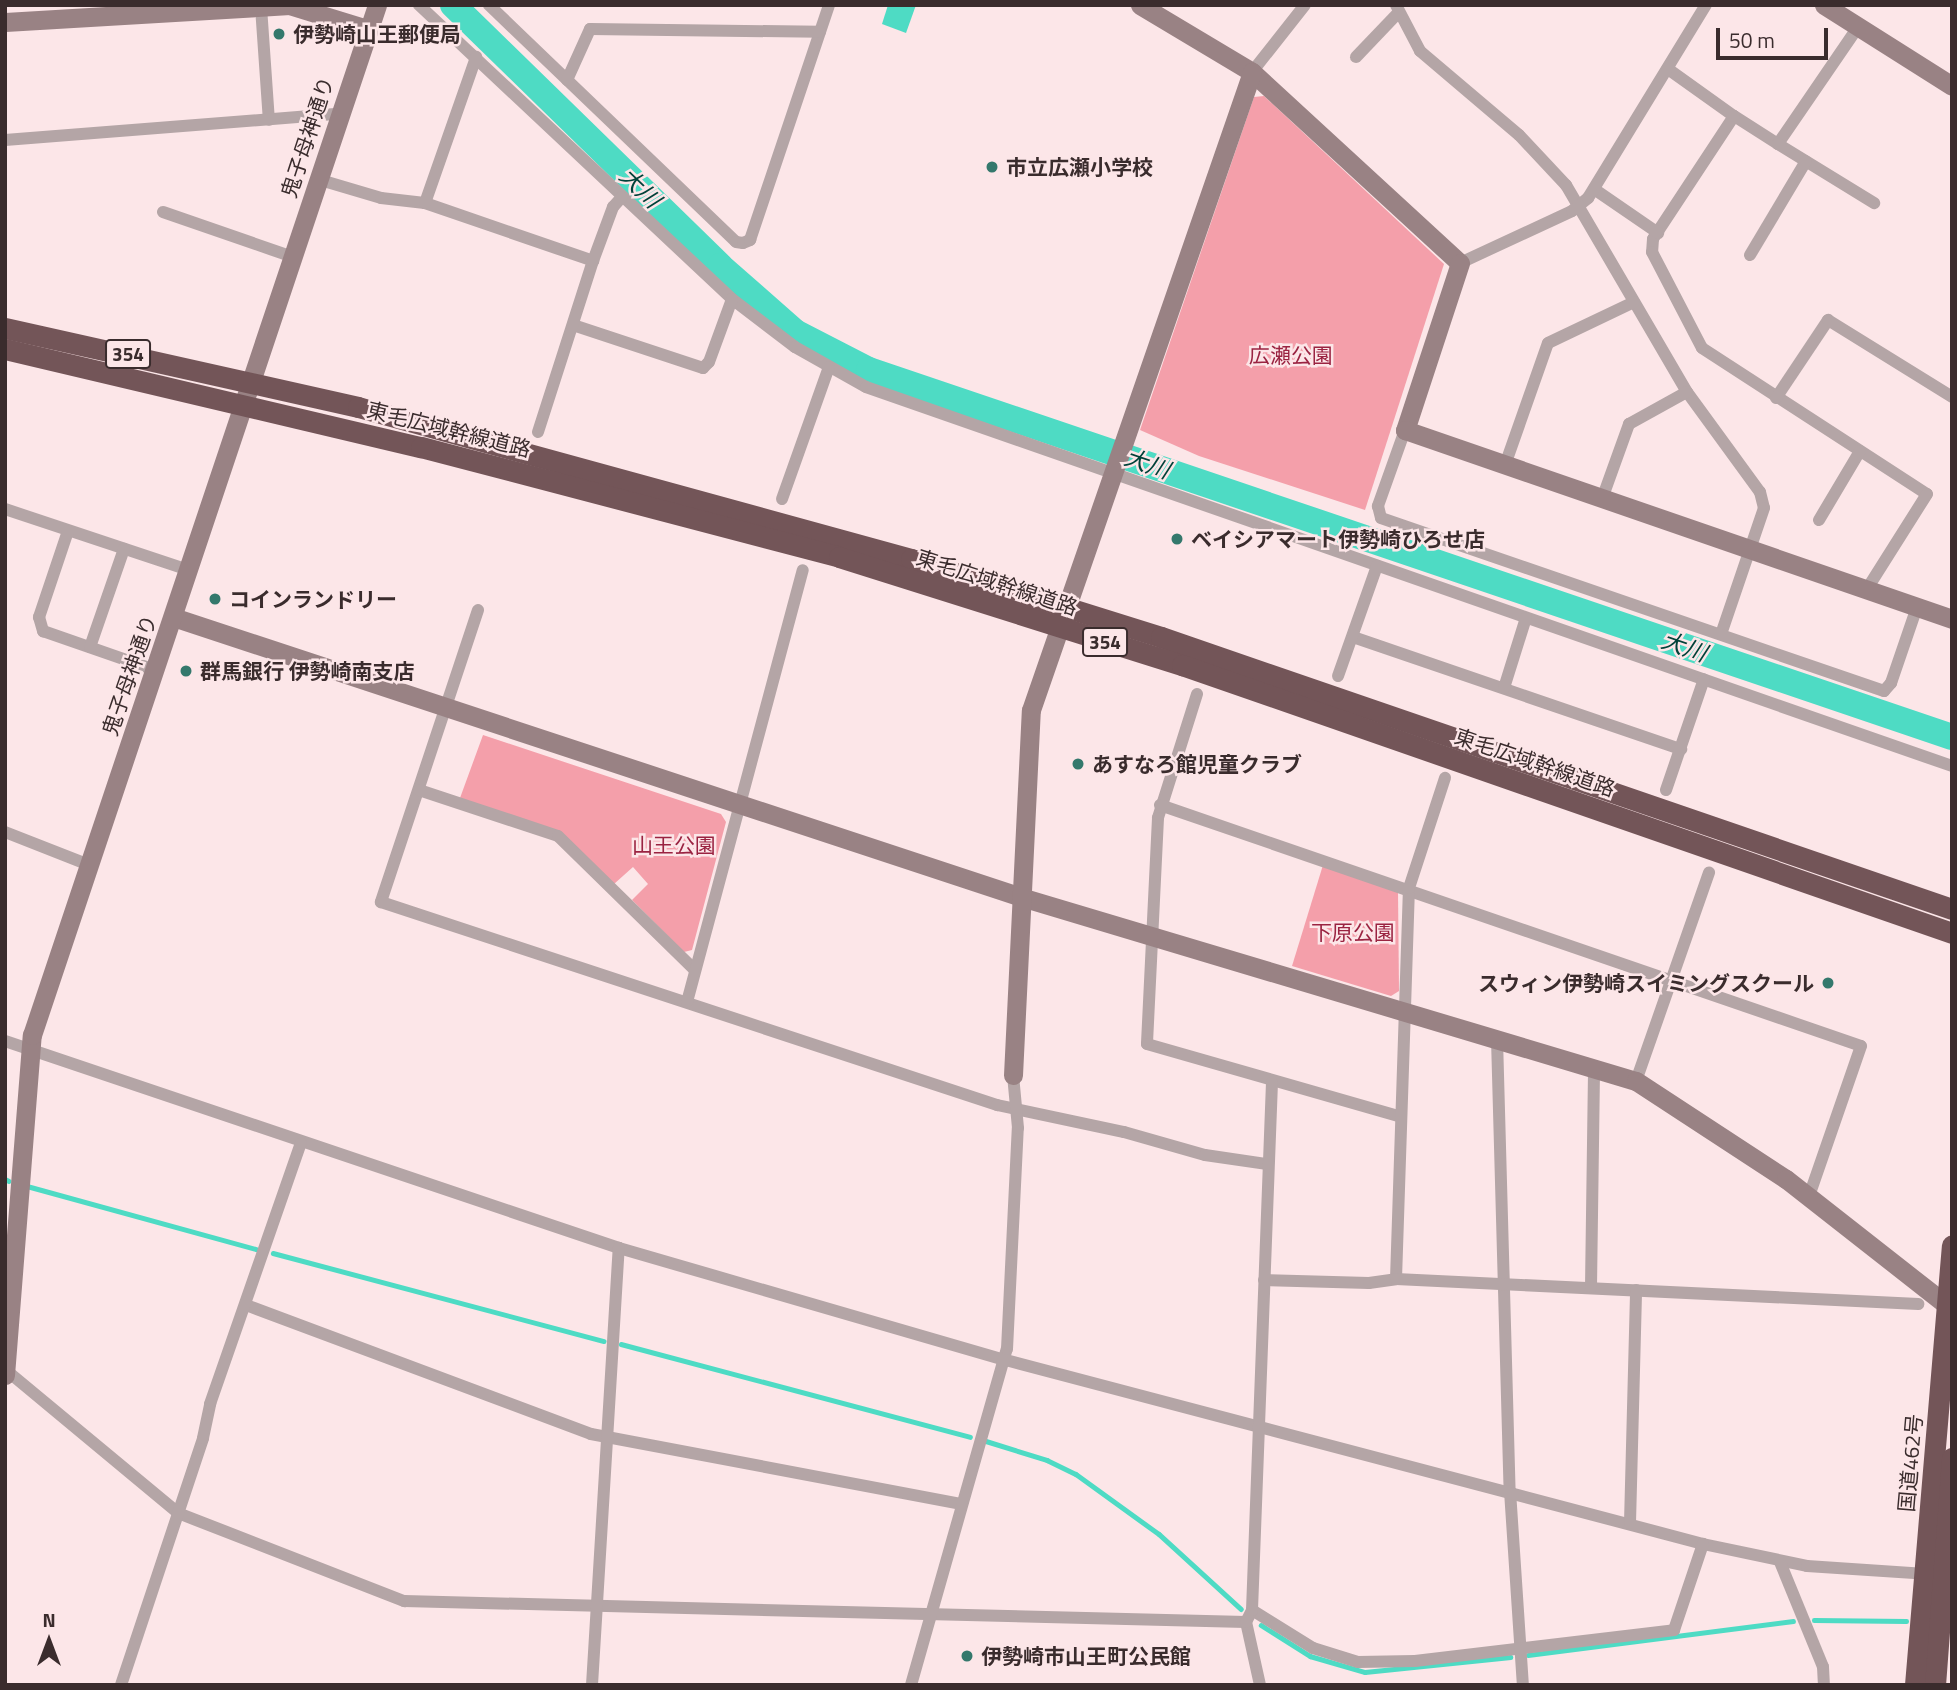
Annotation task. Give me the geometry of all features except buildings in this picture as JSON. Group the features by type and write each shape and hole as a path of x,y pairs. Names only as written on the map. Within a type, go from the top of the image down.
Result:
{"highway":[{"name":"東毛広域幹線道路","path":"5,328 250,383 670,490 1066,607 1952,909"},
{"name":"東毛広域幹線道路","path":"5,349 242,404 676,511 1182,665 1952,933"},
{"name":"国道462号","path":"1936,1685 1952,1246"},
{"name":"国道462号","path":"1915,1685 1940,1574 1952,1458"}],"street":[{"name":"鬼子母神通り","path":"5,1376 9,1255 30,1050 338,114 377,5"},
{"path":"419,5 732,299 829,368 902,402 1111,472 1952,766"},
{"path":"489,5 743,243 750,240 829,5"},
{"path":"1140,5 1252,72 1460,263"},
{"path":"911,1685 1002,1359 1010,1290 1010,1228 1015,1203 1016,1111 1013,1075 1031,710 1111,472 1252,72 1305,5"},
{"path":"1706,5 1594,189 1580,205 1460,263 1378,506 1381,519 1884,691 1891,683 1917,607"},
{"path":"1824,5 1952,86"},
{"path":"261,7 269,120"},
{"path":"5,22 29,13 302,7 367,29"},
{"path":"1356,57 1397,8 1419,51 1519,135 1580,205 1687,391 1760,492 1764,508 1721,634"},
{"path":"1778,144 1858,27"},
{"path":"567,80 590,29 820,32"},
{"path":"425,203 476,57"},
{"path":"1668,69 1734,116 1874,202"},
{"path":"5,141 338,114"},
{"path":"1734,116 1658,233 1652,252 1702,348 1927,494 1867,590"},
{"path":"1750,255 1806,161"},
{"path":"317,179 381,198 425,203 593,261"},
{"path":"1594,189 1658,233"},
{"path":"538,432 593,261 622,197"},
{"path":"163,212 293,257"},
{"path":"573,325 703,368 709,362 732,299"},
{"path":"1505,465 1548,343 1634,302"},
{"path":"1776,397 1828,320 1952,397"},
{"path":"782,499 829,368"},
{"path":"1602,499 1629,424 1687,391"},
{"path":"1405,430 1952,619"},
{"path":"1819,520 1860,451"},
{"path":"5,509 188,570"},
{"path":"68,531 38,624 43,631 155,670"},
{"path":"90,647 124,548"},
{"path":"1338,676 1377,566"},
{"path":"687,1002 693,968 803,570"},
{"path":"478,610 381,902 1016,1111 1124,1132 1205,1155 1266,1164"},
{"path":"173,617 1021,897 1636,1081 1808,1196 1950,1307"},
{"path":"1504,688 1527,618"},
{"path":"1353,637 1681,749"},
{"path":"1666,790 1704,679"},
{"path":"1197,694 1160,805 1146,1044 1401,1117"},
{"path":"1396,1279 1409,888 1445,779"},
{"path":"419,790 558,836 693,968"},
{"path":"1160,805 1409,888 1861,1046 1808,1196"},
{"path":"5,832 89,865"},
{"path":"1636,1081 1709,872"},
{"path":"1496,1039 1510,1491 1523,1685"},
{"path":"5,1041 619,1248 1002,1359 1780,1562 1940,1574"},
{"path":"1591,1287 1594,1068"},
{"path":"1260,1685 1249,1616 1260,1425 1266,1164 1272,1082"},
{"path":"121,1685 210,1404 301,1143"},
{"path":"592,1685 619,1248"},
{"path":"1264,1280 1369,1283 1396,1279 1918,1304"},
{"path":"1630,1523 1636,1290"},
{"path":"246,1304 431,1377 606,1437 960,1504"},
{"path":"6,1370 177,1513 404,1601 930,1616 1249,1616 1313,1648 1358,1662 1415,1661 1674,1630 1703,1544"},
{"path":"1780,1562 1823,1667 1824,1685"}],"green space":[{"name":"広瀬公園","path":"1264,96 1444,264 1365,510 1199,456 1140,430 1254,97"},
{"name":"山王公園","path":"483,735 721,814 726,822 692,950 684,952 632,900 648,884 633,867 614,884 561,833 460,798"},
{"name":"下原公園","path":"1323,865 1398,892 1399,991 1391,996 1292,966"}],"shaded area":[{"path":"888,5 916,5 906,33 882,24"}],"waterway":[{"name":"大川","path":"453,5 720,266 795,332 869,370 1952,737"},
{"path":"5,1179 9,1181"},
{"path":"27,1186 256,1249"},
{"path":"273,1253 603,1341"},
{"path":"621,1344 970,1437"},
{"path":"986,1441 1047,1460 1076,1474 1159,1534 1241,1609"},
{"path":"1814,1620 1906,1621"},
{"path":"1528,1655 1793,1621"},
{"path":"1261,1625 1310,1656 1365,1672 1510,1657"}],"place":[{"name":"伊勢崎山王郵便局","path":"279,34"},
{"name":"市立広瀬小学校","path":"992,167"},
{"name":"ベイシアマート伊勢崎ひろせ店","path":"1177,539"},
{"name":"コインランドリー","path":"215,599"},
{"name":"群馬銀行 伊勢崎南支店","path":"186,671"},
{"name":"あすなろ館児童クラブ","path":"1078,764"},
{"name":"スウィン伊勢崎スイミングスクール","path":"1828,983"},
{"name":"伊勢崎市山王町公民館","path":"967,1656"}]}
